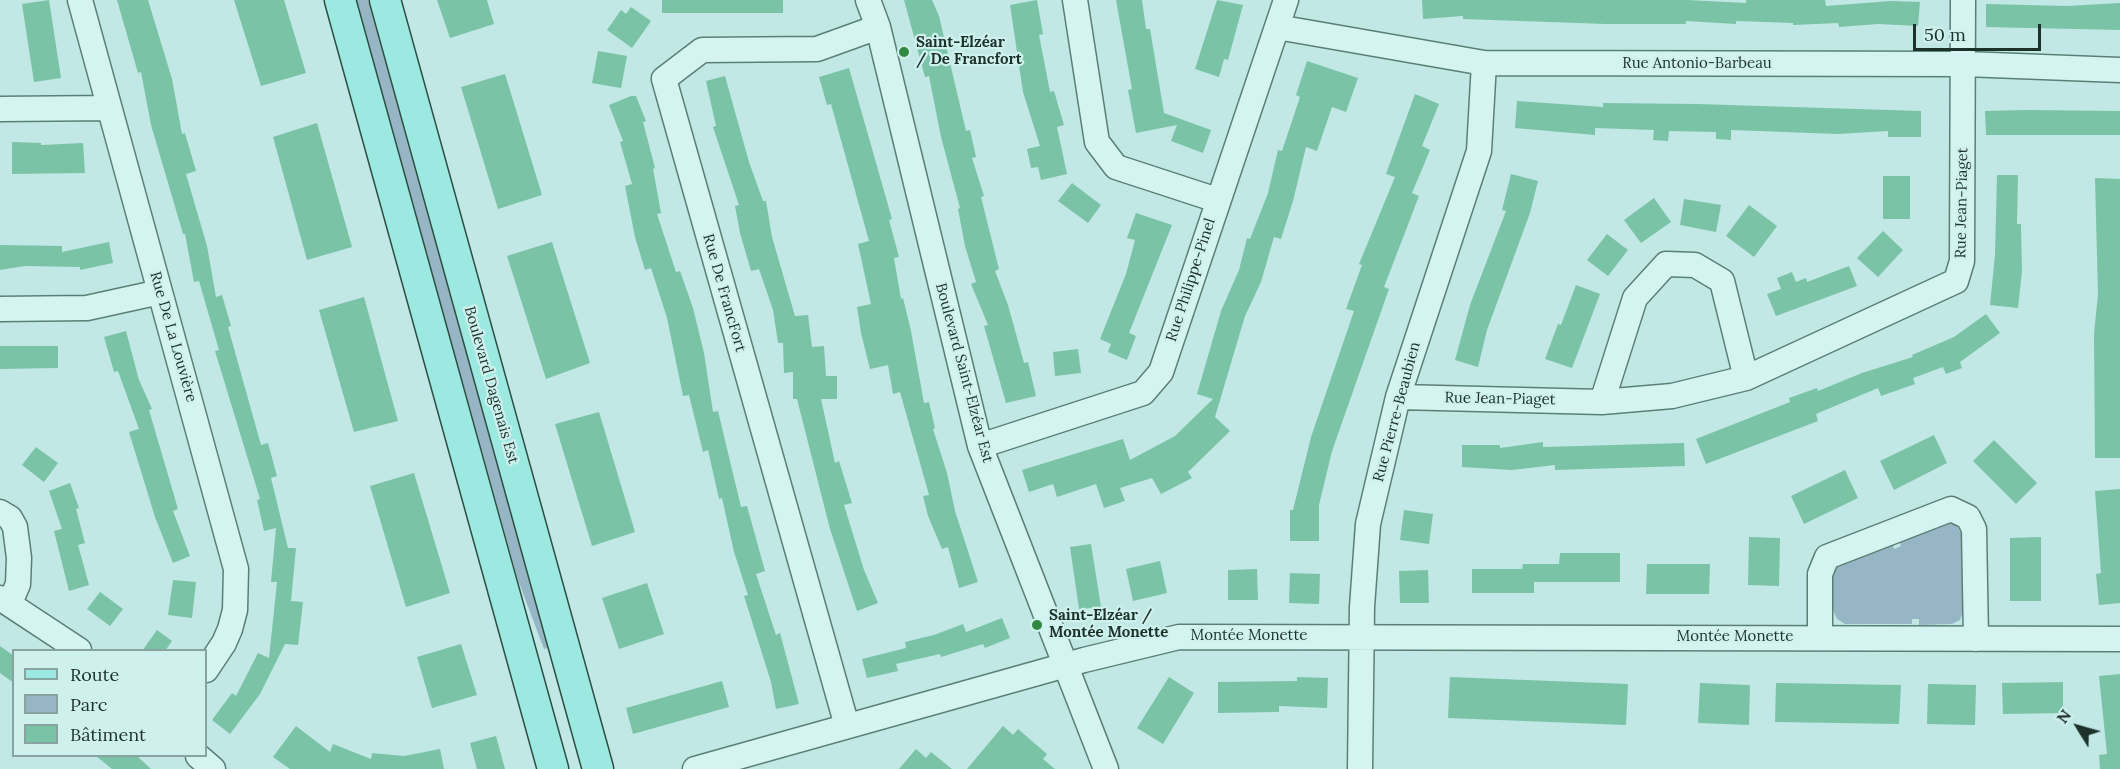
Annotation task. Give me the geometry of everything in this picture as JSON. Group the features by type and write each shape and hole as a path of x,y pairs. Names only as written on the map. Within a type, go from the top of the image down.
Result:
{"main road":[{"path":"340,0 553,769"},
{"name":"Boulevard Dagenais Est","path":"385,0 598,769"}],"street":[{"name":"Rue De La Louvière","path":"80,0 236,569 235,610 230,629 207,668"},
{"name":"Boulevard Saint-Elzéar Est","path":"868,0 878,27 980,446 1106,769"},
{"path":"1075,0 1098,142 1116,167 1217,200"},
{"name":"Rue Philippe-Pinel","path":"980,446 1143,393 1161,372 1286,0"},
{"name":"Rue Jean-Piaget","path":"1398,397 1602,402 1672,396 1746,378 1956,281 1962,261 1965,64 1963,0"},
{"name":"Rue De FrancFort","path":"847,726 664,79 702,50 817,48 878,27"},
{"name":"Rue Antonio-Barbeau","path":"1277,27 1484,63 1965,64 2120,70"},
{"name":"Rue Pierre-Beaubien","path":"1360,769 1362,636 1368,524 1398,397 1479,151 1484,63"},
{"path":"0,109 109,108"},
{"path":"1602,402 1635,298 1666,264 1695,265 1722,281 1746,378"},
{"path":"0,309 87,308 160,292"},
{"path":"1821,638 1820,574 1827,557 1951,509 1968,516 1974,529 1976,639"},
{"path":"0,512 10,518 15,527 19,558 18,584 5,601 76,649"},
{"name":"Montée Monette","path":"695,769 1066,665 1179,637 2120,639"},
{"path":"199,757 213,769"}],"green space":[{"path":"356,0 368,0 548,648 544,649 518,580"},
{"path":"1944,523 1956,525 1962,535 1964,609 1960,620 1952,624 1919,625 1919,619 1912,619 1912,624 1845,624 1837,619 1833,610 1832,574 1837,565 1892,543 1894,549 1901,546 1899,540"}],"building":[{"path":"49,0 61,78 34,82 22,4"},
{"path":"117,0 148,0 172,79 182,134 185,133 196,171 186,174 207,246 216,297 222,295 231,326 228,327 261,445 268,443 277,476 271,478 288,548 296,548 291,601 303,602 298,645 285,644 260,694 230,734 212,720 232,693 236,696 258,653 269,658 277,582 271,582 276,528 264,531 257,500 260,499 215,351 219,350 199,281 194,282 185,234 183,234 151,125 141,72 138,73"},
{"path":"234,0 284,0 306,73 261,86"},
{"path":"437,0 487,0 494,24 450,38"},
{"path":"662,0 783,0 783,13 662,13"},
{"path":"904,0 932,0 939,16 966,131 970,130 976,157 972,158 984,196 981,197 999,269 995,271 1008,305 1024,363 1028,362 1036,396 1006,403 984,326 988,325 971,284 976,282 965,246 958,209 960,208 941,137 929,76 925,77"},
{"path":"1037,0 1043,34 1039,35 1050,92 1054,91 1064,125 1057,127 1067,174 1041,180 1038,167 1031,168 1027,149 1040,146 1023,92 1010,5"},
{"path":"1116,0 1142,0 1146,29 1150,29 1164,113 1211,130 1203,153 1171,141 1177,125 1136,133 1128,90 1132,89"},
{"path":"1217,0 1243,5 1228,60 1224,59 1219,77 1195,69"},
{"path":"1422,0 1687,0 1746,3 1746,0 1825,0 1826,6 1891,1 1920,2 1918,26 1878,24 1839,27 1838,23 1793,25 1793,23 1736,21 1736,24 1686,21 1686,24 1606,24 1463,19 1463,16 1423,19"},
{"path":"2120,3 2120,30 1986,27 1986,4 2067,6"},
{"path":"631,7 651,21 632,48 607,30 621,10 626,14"},
{"path":"598,51 627,56 621,88 592,83"},
{"path":"1307,61 1358,78 1346,112 1332,107 1317,151 1306,147 1281,239 1274,237 1261,282 1245,316 1215,417 1230,431 1188,472 1192,478 1161,494 1152,478 1120,488 1125,501 1104,508 1096,484 1057,497 1053,484 1029,492 1022,470 1123,439 1130,460 1175,436 1213,399 1197,394 1221,311 1239,270 1247,238 1250,239 1268,193 1278,150 1282,151 1300,97 1296,95"},
{"path":"849,68 892,219 889,220 899,257 894,258 901,299 903,298 911,331 924,403 929,402 935,428 933,429 947,473 955,511 978,582 959,588 948,547 942,549 928,516 923,496 929,495 900,392 893,394 888,365 870,369 861,333 857,307 871,304 858,244 869,241 831,104 827,105 819,77"},
{"path":"505,74 542,195 498,209 461,87"},
{"path":"725,76 749,162 763,201 766,201 772,237 795,316 808,315 812,347 824,346 826,376 837,376 837,399 821,399 835,463 839,461 852,503 844,505 864,570 878,603 857,611 830,529 797,399 793,399 793,372 784,373 783,343 778,343 773,310 759,269 751,271 735,206 739,205 713,127 716,126 706,81"},
{"path":"1415,94 1439,104 1422,146 1430,150 1412,193 1419,196 1384,287 1389,289 1332,451 1319,505 1319,541 1290,541 1290,510 1293,510 1311,437 1354,311 1346,309 1362,265 1359,264 1395,177 1386,174"},
{"path":"636,96 646,121 643,122 655,168 653,169 661,213 657,214 676,272 680,271 693,308 704,353 713,412 718,411 741,507 747,506 765,571 756,574 776,635 780,633 799,704 776,709 771,682 744,596 748,595 734,552 722,498 719,499 708,450 703,452 689,395 683,396 667,318 651,268 645,270 635,237 625,186 632,184 620,142 623,141 609,105"},
{"path":"1517,101 1603,107 1603,103 1697,104 1921,111 1921,137 1888,137 1888,131 1838,134 1731,130 1731,140 1716,139 1716,132 1669,131 1668,141 1653,140 1654,130 1595,128 1595,135 1515,128"},
{"path":"1985,111 2120,111 2120,135 1986,135"},
{"path":"317,123 352,247 307,260 273,137"},
{"path":"12,142 41,143 41,145 83,143 85,173 12,174"},
{"path":"1511,174 1538,181 1530,213 1487,330 1478,367 1455,360 1470,305 1506,211 1502,210"},
{"path":"1997,175 2018,175 2017,224 2021,224 2022,271 2018,308 1990,305 1995,255"},
{"path":"1883,176 1910,176 1910,219 1883,219"},
{"path":"2095,178 2120,179 2120,458 2095,458 2094,334 2098,294"},
{"path":"1072,183 1101,205 1088,223 1058,201"},
{"path":"1654,198 1671,222 1641,243 1624,220"},
{"path":"1684,199 1721,205 1716,232 1680,225"},
{"path":"1749,205 1777,226 1754,257 1726,236"},
{"path":"1136,213 1172,225 1129,333 1136,336 1127,360 1108,352 1111,344 1100,339 1126,274 1135,240 1127,238"},
{"path":"1883,231 1903,250 1878,277 1857,258"},
{"path":"1607,234 1628,250 1608,276 1587,260"},
{"path":"109,242 113,263 80,270 80,267 25,266 0,270 0,245 62,246 62,252"},
{"path":"552,242 590,363 546,379 507,256"},
{"path":"1849,266 1857,286 1776,316 1767,294 1781,289 1777,278 1792,272 1796,282 1806,278 1807,282"},
{"path":"1576,285 1600,294 1572,368 1545,359"},
{"path":"364,297 398,421 354,432 319,310"},
{"path":"1986,314 2000,333 1960,362 1962,368 1946,374 1943,367 1913,378 1915,384 1881,396 1878,388 1816,414 1818,421 1706,464 1696,439 1790,402 1789,398 1817,388 1818,391 1862,373 1913,357 1912,355 1954,337"},
{"path":"126,331 139,380 152,409 149,410 178,509 173,511 190,556 173,563 155,517 129,432 139,429 118,371 114,372 104,337"},
{"path":"0,346 58,346 58,368 0,369"},
{"path":"1078,349 1081,373 1055,376 1053,352"},
{"path":"599,412 635,532 592,546 555,424"},
{"path":"1934,435 1947,463 1894,490 1880,461"},
{"path":"1994,440 2037,483 2016,504 1973,461"},
{"path":"1543,442 1543,447 1684,443 1685,466 1555,470 1555,465 1512,470 1462,467 1462,445 1500,445 1500,448"},
{"path":"36,447 58,463 44,482 22,465"},
{"path":"1845,470 1858,498 1804,524 1791,496"},
{"path":"414,473 450,593 406,607 370,486"},
{"path":"70,483 79,508 76,509 85,543 78,545 89,585 69,591 54,531 62,529 49,491"},
{"path":"2120,489 2120,603 2099,605 2096,574 2101,573 2095,491"},
{"path":"1404,510 1433,514 1429,544 1400,540"},
{"path":"1749,537 1780,538 1779,586 1748,585"},
{"path":"2041,537 2041,601 2010,601 2010,538"},
{"path":"1091,544 1101,607 1079,609 1070,547"},
{"path":"1560,553 1620,553 1620,582 1534,582 1534,593 1472,593 1472,569 1522,569 1523,564 1559,564"},
{"path":"1160,561 1167,593 1133,601 1126,569"},
{"path":"1647,564 1710,564 1709,594 1646,594"},
{"path":"1257,569 1258,600 1228,600 1228,570"},
{"path":"1428,570 1429,603 1400,603 1399,571"},
{"path":"1290,573 1320,574 1319,604 1289,603"},
{"path":"173,580 196,582 192,618 168,615"},
{"path":"647,583 664,634 619,649 602,598"},
{"path":"100,592 123,609 110,626 87,609"},
{"path":"1002,618 1010,638 985,648 983,644 941,657 940,654 896,664 898,671 867,678 862,659 906,648 905,642 934,635 963,624 966,632"},
{"path":"157,630 172,641 166,649 143,649"},
{"path":"461,644 477,695 432,708 417,657"},
{"path":"0,646 12,655 12,682 0,673"},
{"path":"2120,674 2120,769 2100,769 2099,755 2107,754 2099,676"},
{"path":"1169,677 1194,693 1163,744 1137,728"},
{"path":"1297,677 1328,678 1327,708 1279,706 1279,712 1218,713 1218,682 1297,681"},
{"path":"1450,677 1628,684 1626,725 1448,718"},
{"path":"722,681 729,707 633,734 626,708"},
{"path":"2063,682 2063,713 2003,714 2002,683"},
{"path":"1700,683 1750,685 1749,725 1698,723"},
{"path":"1776,683 1901,685 1899,724 1775,722"},
{"path":"1928,684 1976,685 1975,725 1927,724"},
{"path":"296,726 330,752 333,744 371,759 372,753 404,756 440,749 444,769 290,769 273,757"},
{"path":"1003,726 1013,735 1018,729 1047,754 1043,759 1055,769 967,769"},
{"path":"496,736 505,769 477,769 470,743"},
{"path":"916,749 926,758 931,752 952,769 899,769"},
{"path":"97,757 138,757 151,769 112,769"}],"place":[{"name":"Saint-Elzéar / De Francfort","path":"904,52"},
{"name":"Saint-Elzéar / Montée Monette","path":"1037,625"}]}
